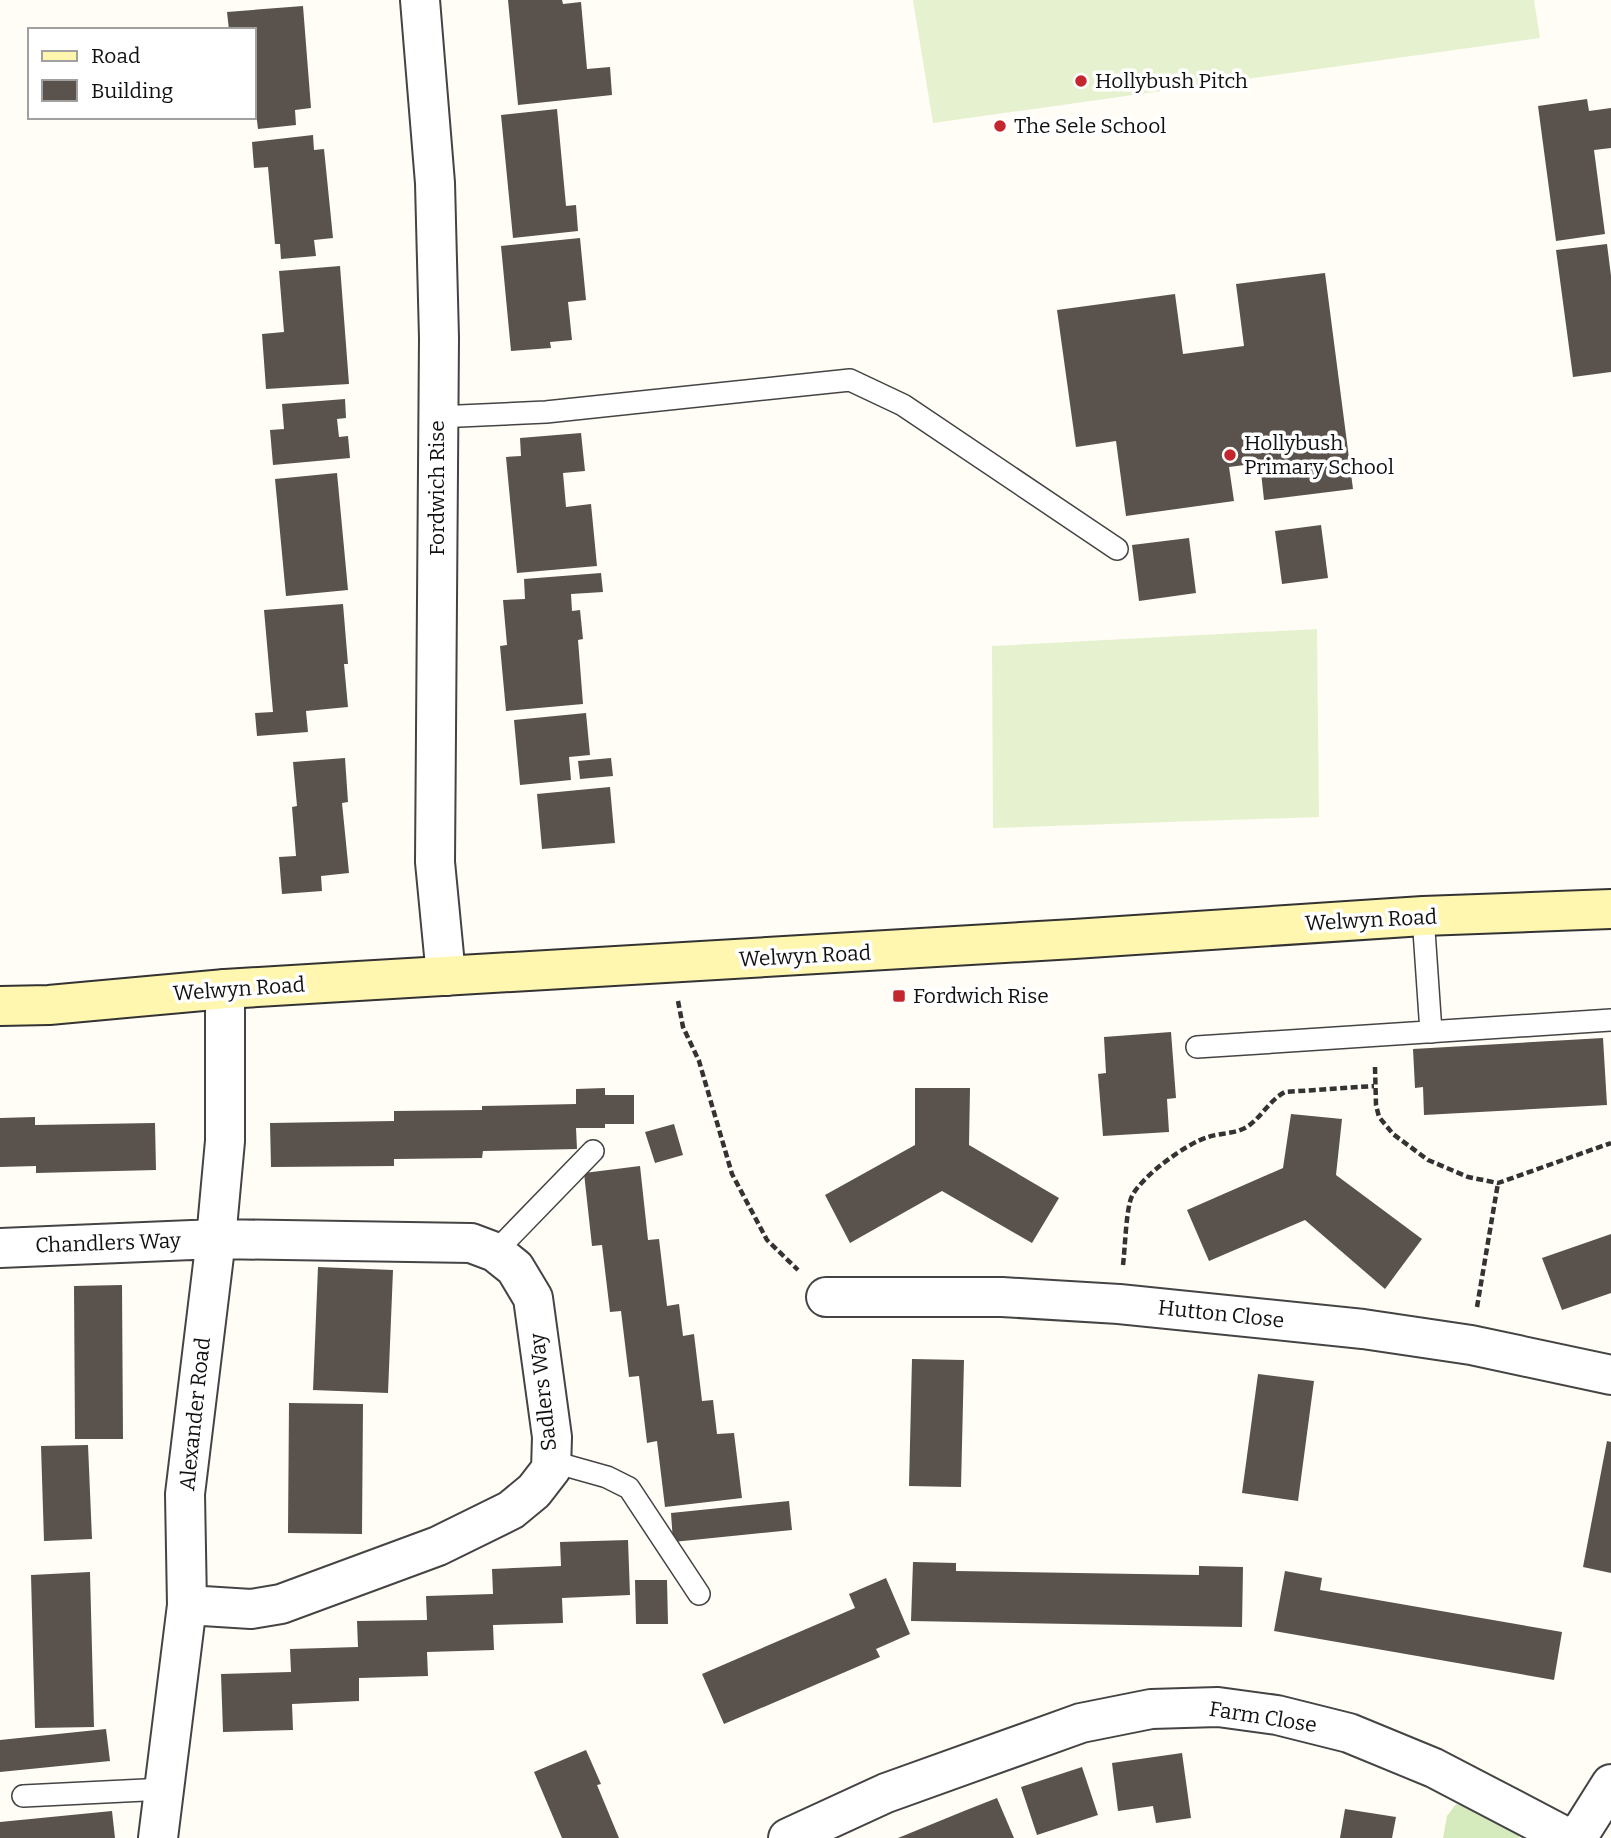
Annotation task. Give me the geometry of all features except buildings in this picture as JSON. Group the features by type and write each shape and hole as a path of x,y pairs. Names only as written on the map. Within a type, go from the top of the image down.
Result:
{"main road":[{"name":"Welwyn Road","path":"0,1006 48,1005 225,989 1423,916 1611,909"}],"street":[{"name":"Fordwich Rise","path":"420,0 435,183 439,338 435,862 446,976"},
{"name":"Alexander Road","path":"158,1838 187,1605 186,1494 225,1141 225,989"},
{"name":"Chandlers Way","path":"0,1248 216,1239"},
{"name":"Sadlers Way","path":"187,1605 264,1608 438,1546 511,1510 534,1492 551,1469 552,1437 533,1298 515,1268 495,1252 471,1242 216,1239"},
{"name":"Hutton Close","path":"826,1297 1002,1297 1119,1304 1363,1329 1471,1345 1611,1375"},
{"name":"Farm Close","path":"788,1838 886,1793 1081,1723 1151,1709 1218,1707 1277,1715 1349,1733 1434,1768 1568,1838"},
{"path":"1577,1838 1611,1784"}],"lane":[{"path":"438,418 545,412 850,380 903,405 1117,549"},
{"path":"1423,916 1431,1032"},
{"path":"1197,1047 1611,1020"},
{"path":"495,1252 593,1151"},
{"path":"551,1461 607,1477 629,1488 699,1594"},
{"path":"23,1796 165,1788"}],"path":[{"path":"671,963 683,1027 699,1060 732,1174 767,1240 826,1297"},
{"path":"1377,1034 1374,1086 1380,1117 1393,1134 1428,1160 1468,1177 1498,1183 1611,1143"},
{"path":"1119,1304 1131,1197 1154,1172 1183,1149 1207,1137 1236,1132 1245,1127 1256,1120 1276,1097 1285,1092 1374,1086"},
{"path":"1471,1345 1498,1183"}],"green space":[{"name":"Hollybush Pitch","path":"913,0 1534,0 1540,38 933,123"},
{"path":"1317,629 1319,817 993,828 992,646"},
{"path":"1456,1804 1491,1816 1509,1826 1520,1838 1443,1838 1447,1816"}],"place":[{"name":"Hollybush Pitch","path":"1081,81"},
{"name":"The Sele School","path":"1000,126"},
{"name":"Hollybush Primary School","path":"1230,455"},
{"name":"Fordwich Rise","path":"899,996"}]}
